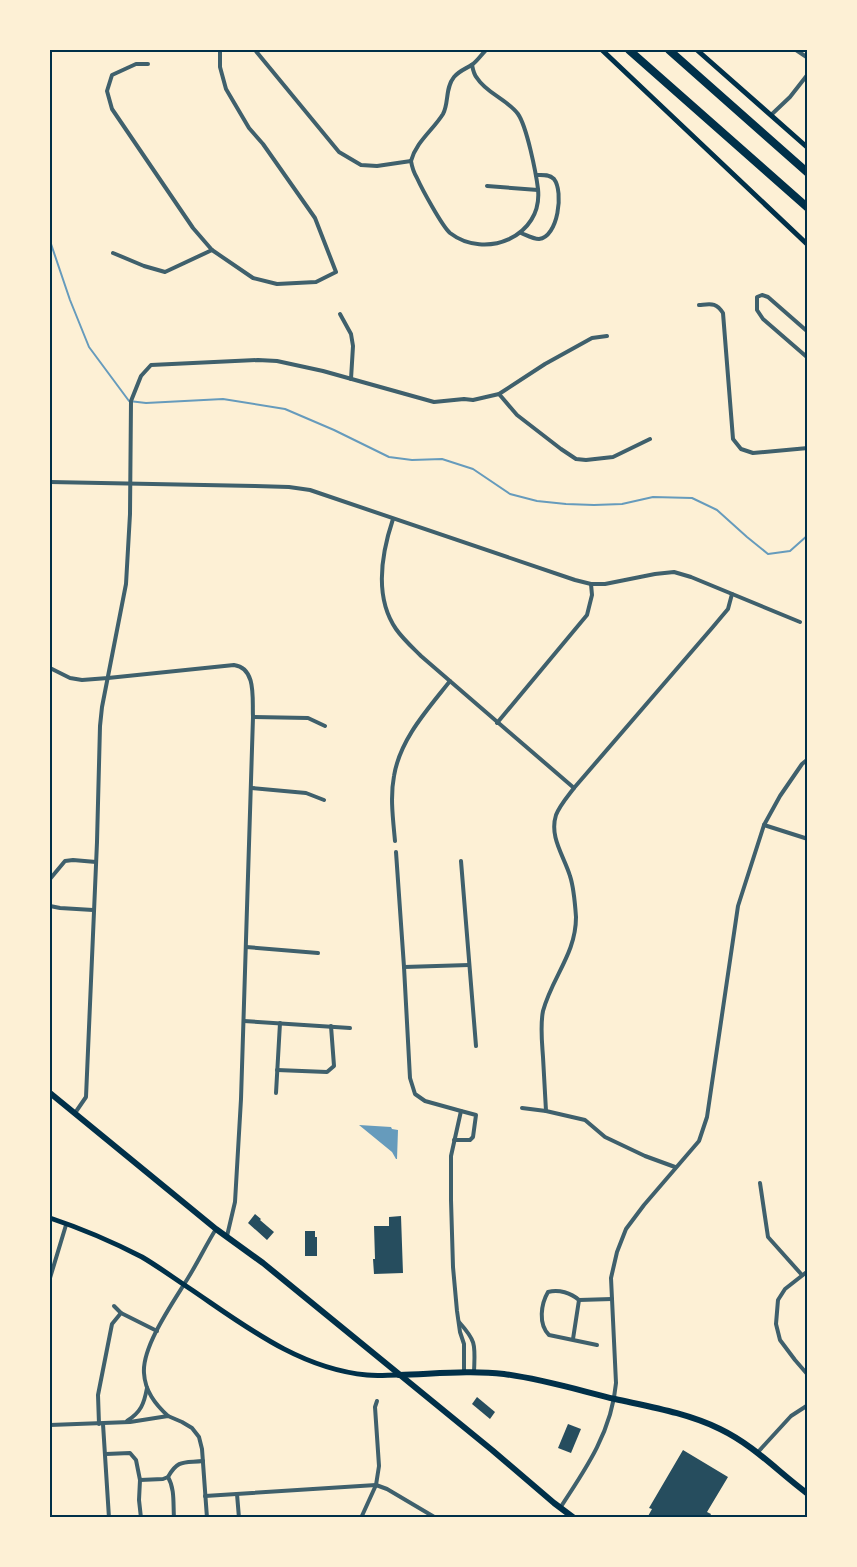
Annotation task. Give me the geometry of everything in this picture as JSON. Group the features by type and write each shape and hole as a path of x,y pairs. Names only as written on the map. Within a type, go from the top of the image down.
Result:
{"highway":[{"path":"629,50 807,208"},
{"path":"669,50 807,173"}],"main road":[{"path":"602,50 807,245"},
{"path":"697,50 807,148"},
{"path":"50,1093 216,1229 270,1269 574,1518"},
{"path":"50,1218 92,1232 141,1257 275,1344 307,1360 336,1370 376,1376 504,1374 692,1417 721,1429 758,1452 807,1494"}],"street":[{"path":"148,64 136,64 112,75 107,91 112,109 193,228 212,250 253,278 277,284 316,282 336,272 315,218 263,144 249,128 226,89 220,67 220,50"},
{"path":"255,50 339,152 361,165 377,166 411,161"},
{"path":"472,65 479,82 518,113 524,125 538,190 537,207 530,222 521,233 507,240 488,244 472,243 448,231 417,179 411,161 423,137 442,115 453,78 461,70 472,65 486,50"},
{"path":"796,50 807,58"},
{"path":"771,115 790,97 807,74"},
{"path":"521,233 538,239 544,237 552,227 558,213 557,189 553,178 535,176"},
{"path":"487,186 538,190"},
{"path":"113,253 165,272 212,250"},
{"path":"807,332 768,297 762,295 757,297 756,310 763,319 807,358"},
{"path":"699,305 712,303 719,306 723,313 733,439 741,449 753,453 807,448"},
{"path":"340,314 351,334 353,346 351,379"},
{"path":"75,1114 86,1097 100,726 126,584 130,514 131,401 141,376 151,365 277,361 434,402 473,400 499,394 545,364 592,338 607,336"},
{"path":"499,394 516,415 576,459 613,457 650,439"},
{"path":"50,482 289,487 310,490 547,572 591,584 605,584 674,572 800,622"},
{"path":"393,518 384,551 383,579 384,599 394,626 404,639 450,681 574,788"},
{"path":"497,723 587,615 592,595 591,584"},
{"path":"546,1111 541,1031 543,1013 546,1001 570,953 576,919 571,876 558,848 555,830 556,816 574,788 728,609 732,594"},
{"path":"50,668 70,678 82,680 239,665 249,674 253,717 252,788 244,1021 236,1202 226,1237"},
{"path":"394,841 392,794 394,774 402,751 416,726 450,681"},
{"path":"253,717 308,718 325,726"},
{"path":"560,1508 598,1447 609,1420 614,1399 616,1383 611,1278 617,1252 626,1229 675,1167 699,1141 707,1117 738,906 764,825 780,796 807,759"},
{"path":"252,788 306,793 324,800"},
{"path":"764,825 807,839"},
{"path":"396,852 410,1078 415,1094 425,1101 476,1115 473,1137 470,1140 454,1140"},
{"path":"50,879 65,861 96,862"},
{"path":"462,861 476,1046"},
{"path":"50,906 93,910"},
{"path":"246,947 318,953"},
{"path":"404,968 469,965"},
{"path":"244,1021 350,1028"},
{"path":"276,1092 280,1023"},
{"path":"277,1070 327,1072 334,1066 331,1026"},
{"path":"522,1108 585,1120 605,1137 675,1167"},
{"path":"461,1111 451,1156 451,1200 453,1267 460,1332 464,1344 464,1373"},
{"path":"760,1183 768,1237 802,1275"},
{"path":"50,1278 66,1225"},
{"path":"207,1518 202,1449 199,1437 192,1428 168,1416 157,1406 148,1393 144,1371 147,1354 157,1331 216,1229"},
{"path":"807,1271 785,1289 778,1300 776,1324 780,1340 807,1375"},
{"path":"597,1345 549,1335 542,1323 544,1299 548,1292 554,1290 573,1294 579,1300 612,1299"},
{"path":"573,1339 579,1300"},
{"path":"114,1306 121,1313 157,1331"},
{"path":"109,1518 106,1454 98,1395 112,1324 121,1313"},
{"path":"459,1322 470,1334 474,1343 474,1373"},
{"path":"127,1422 136,1416 142,1407 147,1388"},
{"path":"361,1518 376,1485 379,1466 375,1407 377,1401"},
{"path":"758,1452 791,1416 807,1405"},
{"path":"50,1425 101,1424 168,1416"},
{"path":"106,1454 130,1453 136,1460 140,1480 141,1518"},
{"path":"140,1480 163,1479 168,1477 172,1468 181,1462 203,1461"},
{"path":"168,1477 171,1483 174,1518"},
{"path":"205,1496 376,1485 436,1518"},
{"path":"237,1494 239,1518"}],"water":[{"path":"359,1125 391,1127 398,1130 397,1159 392,1152"}],"building":[{"path":"255,1214 274,1232 267,1240 248,1223"},
{"path":"401,1216 403,1273 374,1274 374,1226 389,1226 389,1217"},
{"path":"305,1231 315,1231 317,1256 305,1256"},
{"path":"477,1397 495,1412 490,1419 472,1404"},
{"path":"568,1424 581,1429 571,1453 558,1448"},
{"path":"683,1450 728,1477 707,1512 711,1514 709,1518 647,1518 652,1509 649,1508"}],"waterway":[{"path":"50,241 89,347 129,401 146,403 223,399 285,409 389,457 412,460 442,459 473,469 510,494 537,501 594,505 622,504 653,497 692,498 717,510 768,554 790,551 808,535"}]}
